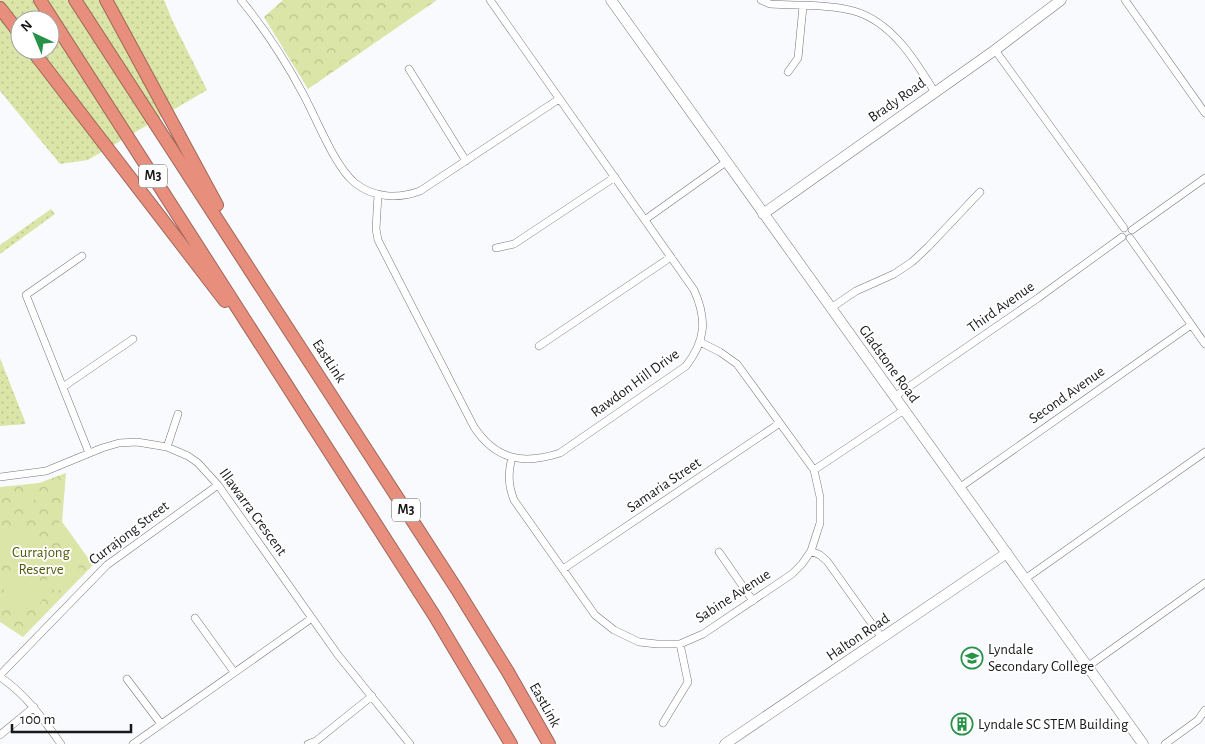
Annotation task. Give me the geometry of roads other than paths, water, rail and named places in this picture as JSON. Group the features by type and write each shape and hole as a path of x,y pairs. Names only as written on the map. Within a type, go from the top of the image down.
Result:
{"highway":[{"name":"M3","path":"40,0 434,615 511,744"},
{"name":"EastLink","path":"75,0 475,618 548,744"},
{"path":"106,0 258,280"},
{"path":"0,8 10,21"},
{"path":"40,60 174,237 265,352"}],"main road":[{"name":"Gladstone Road","path":"612,0 1142,744"},
{"name":"Brady Road","path":"763,214 1063,0"},
{"name":"Halton Road","path":"725,744 1007,553"}],"street":[{"path":"241,0 254,16 302,91 340,166 354,182 367,191 378,195 399,196 420,191 559,99"},
{"name":"Rawdon Hill Drive","path":"378,195 376,229 378,240 474,427 489,446 512,457 534,460 560,453 686,366 693,357 700,342 704,323 701,305 694,290 646,219 490,0"},
{"path":"761,0 770,4 848,10 867,16 878,22 898,39 934,91"},
{"path":"1125,0 1205,113"},
{"path":"788,72 798,58 803,6"},
{"path":"995,50 1129,232 1205,344"},
{"path":"408,69 466,161"},
{"path":"646,219 726,162"},
{"path":"496,248 514,244 615,177"},
{"path":"1129,232 1205,178"},
{"path":"831,308 856,291 894,274 912,262 980,192"},
{"name":"Third Avenue","path":"894,397 1038,298 1122,237 1125,239 1129,232"},
{"path":"82,256 26,295 89,453"},
{"path":"539,346 671,257"},
{"name":"Second Avenue","path":"959,488 1191,324"},
{"path":"64,387 132,339"},
{"name":"Sabine Avenue","path":"512,457 508,474 514,500 595,614 614,630 639,642 680,644 703,634 754,601 792,574 802,564 811,551 820,523 820,497 814,470 737,364 720,352 700,342"},
{"path":"814,470 904,410"},
{"path":"167,447 178,414"},
{"name":"Samaria Street","path":"563,570 780,423"},
{"name":"Illawarra Crescent","path":"0,477 46,471 113,444 125,442 148,443 167,447 198,463 218,485 338,654 410,744"},
{"path":"1025,579 1205,452"},
{"name":"Currajong Street","path":"0,676 107,565 218,485"},
{"path":"811,551 827,560 882,638"},
{"path":"719,552 754,601"},
{"path":"1087,667 1205,583"},
{"path":"195,618 234,672"},
{"path":"133,744 312,618"},
{"path":"663,723 688,682 680,644"},
{"path":"0,676 21,693 34,707 61,744"},
{"path":"127,679 161,724"},
{"path":"308,744 316,740 372,696"},
{"path":"0,735 34,707"},
{"path":"1165,744 1198,720 1205,710"}],"place":[{"name":"Lyndale Secondary College","path":"972,658"},
{"name":"Lyndale SC STEM Building","path":"962,724"}],"park label":[{"name":"Currajong Reserve","path":"41,560"}]}
